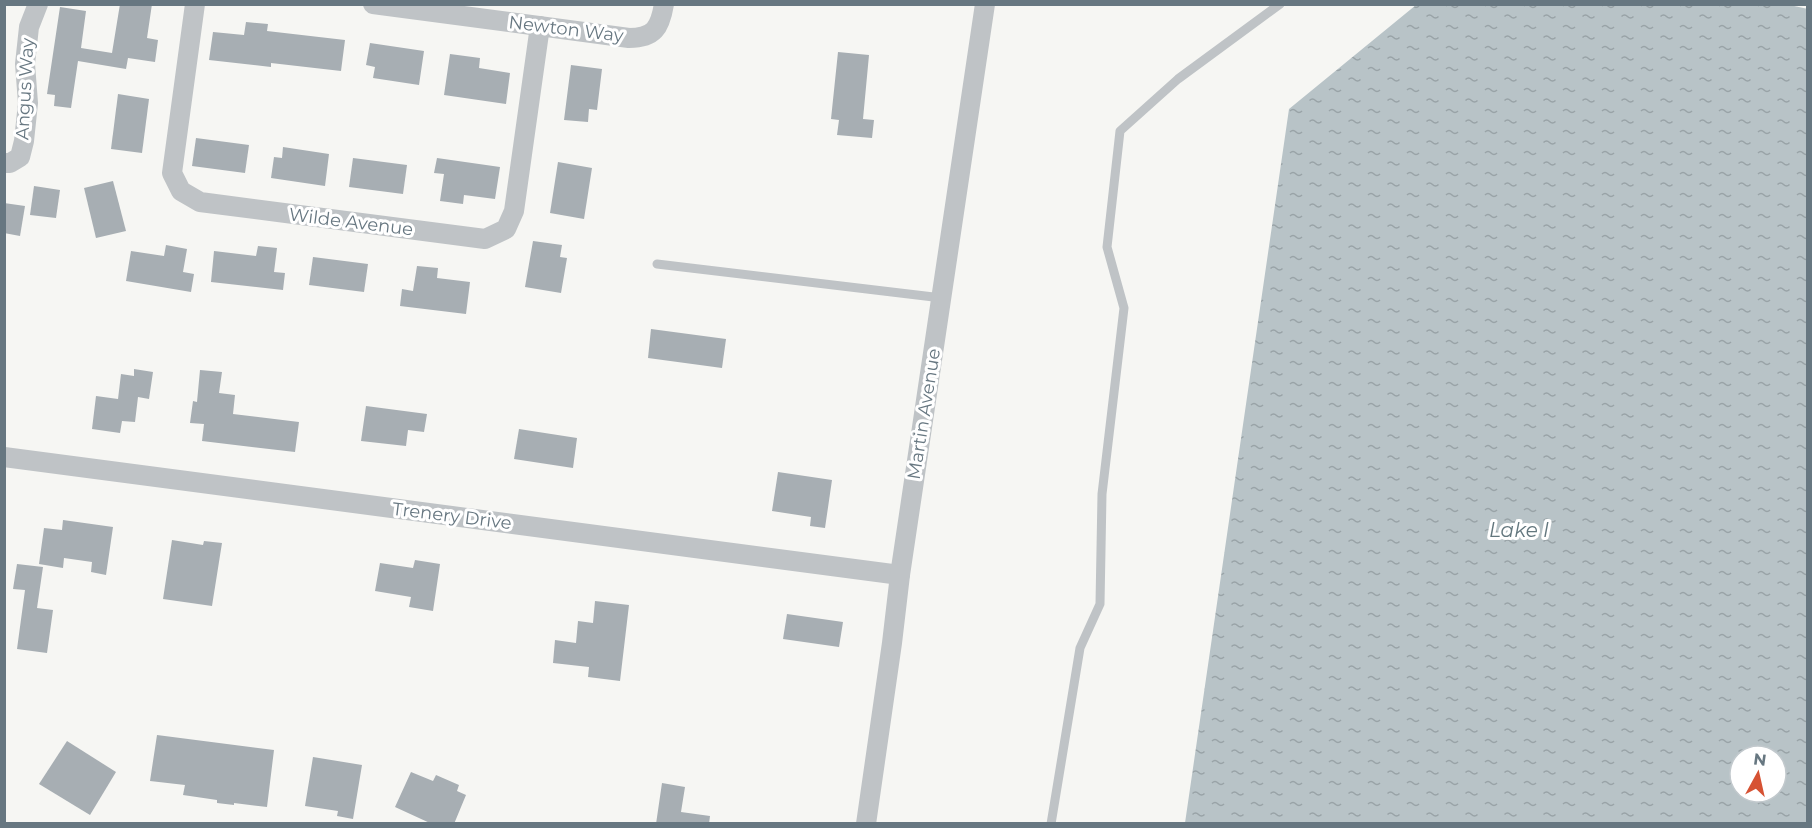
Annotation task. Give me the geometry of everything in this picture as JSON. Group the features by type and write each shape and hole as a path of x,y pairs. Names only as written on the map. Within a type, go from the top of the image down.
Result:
{"street":[{"name":"Angus Way","path":"4,163 10,163 20,156 24,141 28,103 25,64 29,27 38,4"},
{"name":"Wilde Avenue","path":"195,4 172,173 181,191 200,202 485,239 506,229 514,211 540,26"},
{"name":"Newton Way","path":"373,4 629,38 640,38 651,34 658,26 664,4"},
{"name":"Martin Avenue","path":"866,824 900,575 985,4"},
{"name":"Trenery Drive","path":"4,458 900,575"}],"lane":[{"path":"1051,824 1080,648 1100,604 1102,494 1124,308 1107,247 1120,131 1178,79 1280,4"},
{"path":"657,264 942,297"}],"water":[{"name":"Lake I","path":"1785,4 1808,9 1807,823 1185,823 1289,109 1416,5"}],"building":[{"path":"120,4 152,4 147,38 158,40 155,62 128,58 126,69 78,61 71,108 54,106 55,95 47,94 60,7 86,11 81,48 112,53"},
{"path":"246,22 268,24 267,31 345,40 341,71 271,63 271,67 209,60 213,32 244,35"},
{"path":"370,43 424,51 419,85 373,78 375,67 366,65"},
{"path":"838,52 869,55 863,119 874,120 872,138 837,135 839,120 831,119"},
{"path":"450,54 480,58 479,68 510,73 506,104 444,95"},
{"path":"571,65 602,69 597,110 589,109 588,122 564,120"},
{"path":"118,94 149,99 142,153 111,149"},
{"path":"196,138 249,145 245,173 192,166"},
{"path":"283,147 329,154 325,186 271,178 274,157 282,158"},
{"path":"353,158 407,165 403,194 349,187"},
{"path":"437,158 500,167 495,199 464,195 463,204 440,201 444,174 434,173"},
{"path":"558,162 592,168 584,219 550,213"},
{"path":"113,181 126,231 96,238 84,188"},
{"path":"34,186 60,190 56,218 30,215"},
{"path":"4,203 25,206 20,236 4,233"},
{"path":"533,241 562,245 560,257 567,258 561,293 525,287"},
{"path":"166,245 187,249 183,272 194,274 191,292 126,281 131,251 164,256"},
{"path":"258,246 277,248 274,272 285,273 283,290 211,282 214,251 256,256"},
{"path":"313,257 368,264 364,292 309,285"},
{"path":"417,266 438,268 437,278 470,282 466,314 400,306 402,289 413,291"},
{"path":"651,329 726,339 722,368 648,358"},
{"path":"134,369 153,372 149,399 138,397 135,422 122,421 120,433 92,429 96,396 118,399 121,374 134,376"},
{"path":"200,370 222,372 219,393 235,395 233,414 299,422 295,452 202,441 204,424 190,423 193,401 197,402"},
{"path":"366,406 427,414 424,432 408,430 406,446 361,441"},
{"path":"519,429 577,438 573,468 514,459"},
{"path":"778,472 832,480 825,528 810,526 811,517 772,511"},
{"path":"63,520 113,527 106,575 91,572 92,562 64,558 63,568 39,564 44,528 62,530"},
{"path":"172,540 203,545 204,541 222,543 212,606 163,599"},
{"path":"415,560 440,564 433,611 409,607 411,597 375,591 380,563 413,568"},
{"path":"17,564 43,567 37,608 53,610 47,653 17,649 25,590 13,589"},
{"path":"595,601 629,605 620,681 588,677 589,667 553,663 555,640 576,643 578,621 593,623"},
{"path":"787,614 843,622 839,647 783,639"},
{"path":"157,735 274,750 267,807 217,803 217,800 183,795 185,785 150,781"},
{"path":"67,741 116,772 90,815 39,784"},
{"path":"313,757 362,765 353,819 337,816 338,811 305,806"},
{"path":"411,772 433,781 436,775 459,785 457,791 466,795 454,824 432,824 395,807"},
{"path":"662,783 685,787 681,812 710,816 709,824 656,824"}]}
